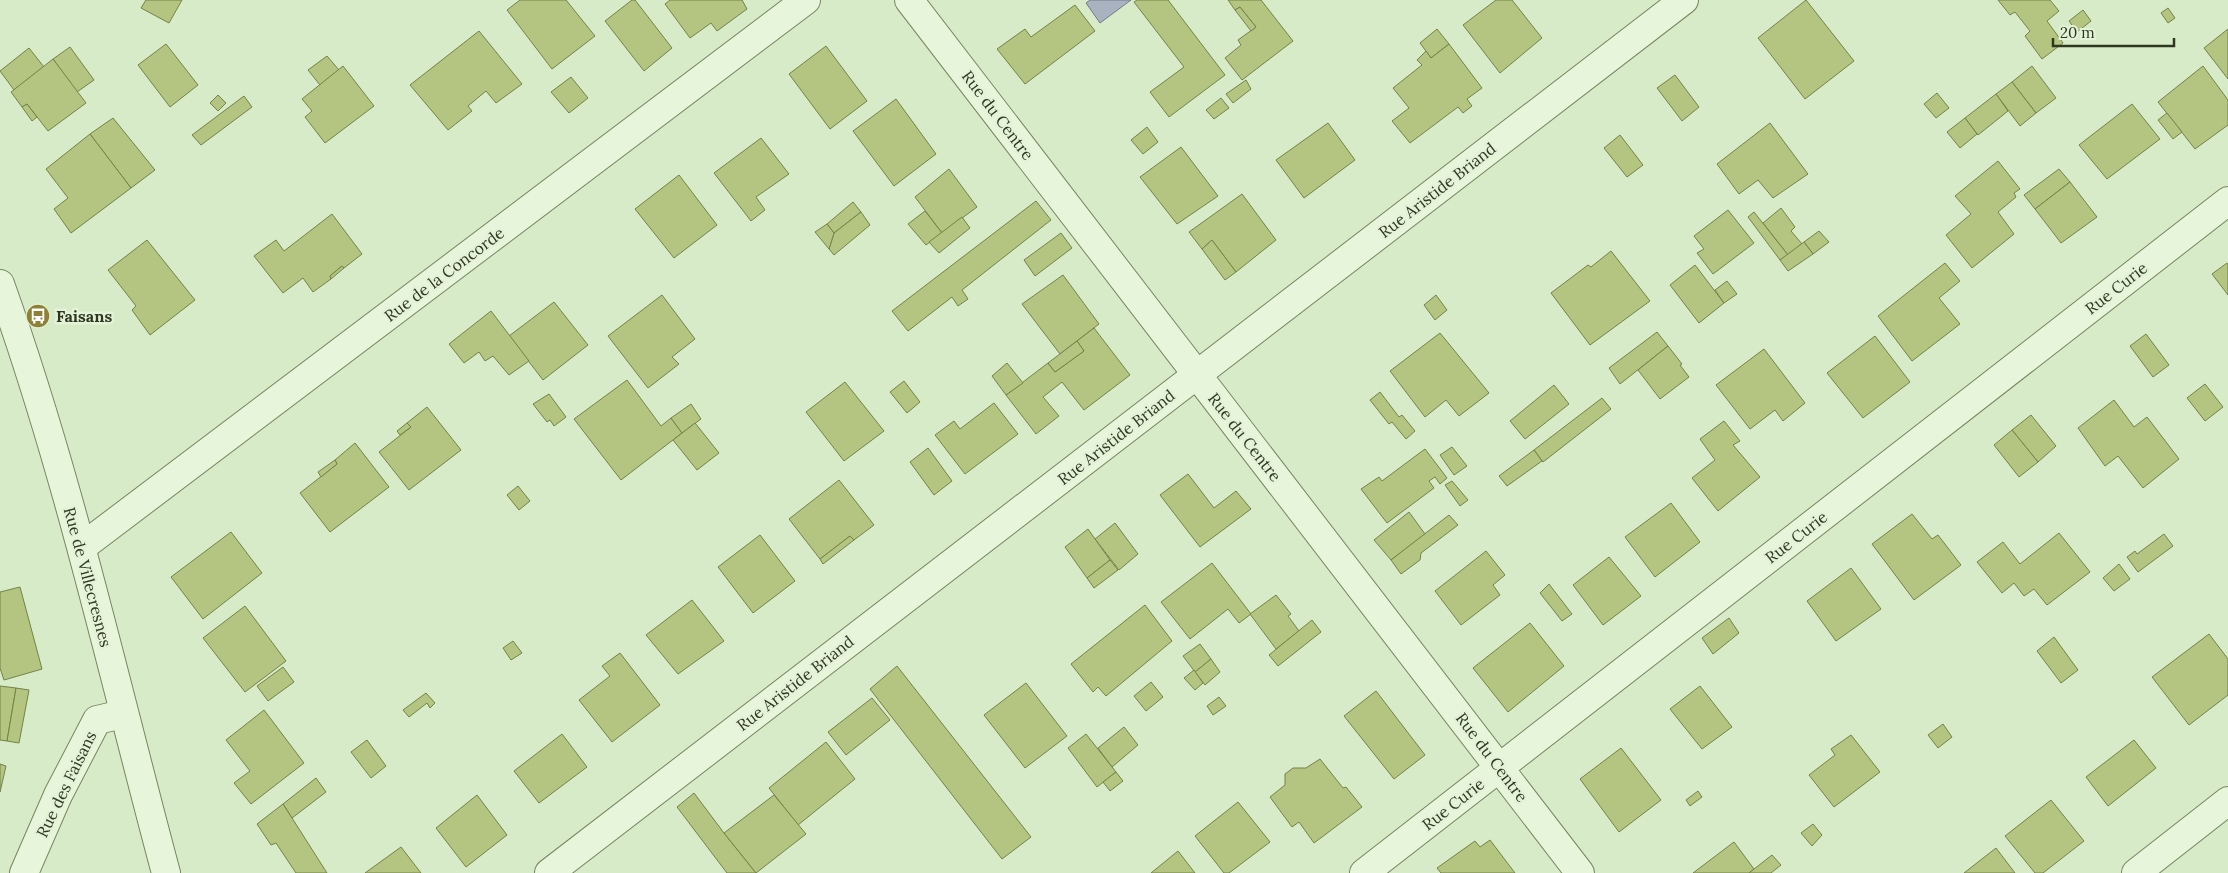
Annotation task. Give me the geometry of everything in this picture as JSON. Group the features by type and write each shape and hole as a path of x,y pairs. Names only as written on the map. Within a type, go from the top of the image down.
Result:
{"street":[{"name":"Rue de la Concorde","path":"82,547 806,0"},
{"name":"Rue du Centre","path":"909,0 1580,873"},
{"name":"Rue Aristide Briand","path":"549,873 1684,0"},
{"name":"Rue Curie","path":"1364,873 2228,201"},
{"name":"Rue de Villecresnes","path":"0,284 43,416 82,547 123,714 166,873"},
{"name":"Rue des Faisans","path":"24,873 58,795 98,720 123,714"},
{"path":"2136,873 2228,801"}],"shaded area":[{"path":"1090,0 1131,0 1100,23 1086,3"}],"building":[{"path":"146,0 182,0 169,23 141,8"},
{"path":"520,0 566,0 595,36 552,69 507,10"},
{"path":"632,0 635,0 672,48 644,71 605,21"},
{"path":"670,0 742,0 747,9 717,31 711,23 690,38 665,4"},
{"path":"1137,0 1168,0 1225,75 1169,117 1150,92 1184,67 1134,2"},
{"path":"1228,0 1261,0 1293,41 1242,80 1225,58 1241,45 1238,40 1256,27 1240,7 1235,10"},
{"path":"1496,0 1512,0 1542,38 1500,73 1463,25"},
{"path":"1806,0 1854,61 1805,99 1758,38"},
{"path":"1998,0 2050,0 2059,11 2047,21 2063,43 2042,59 2025,36 2030,31 2015,12 2010,15"},
{"path":"1075,5 1095,31 1025,84 997,49 1025,29 1031,37"},
{"path":"1240,7 1256,27 1251,31 1235,10"},
{"path":"2168,8 2175,18 2168,23 2161,13"},
{"path":"2083,10 2091,21 2077,32 2069,21"},
{"path":"1437,29 1449,44 1431,58 1420,43"},
{"path":"2228,29 2228,79 2204,48"},
{"path":"479,31 522,84 496,103 486,91 468,106 472,111 448,130 410,85"},
{"path":"166,44 198,85 170,107 138,65"},
{"path":"1449,44 1482,88 1467,99 1472,106 1463,113 1458,107 1410,143 1392,121 1409,108 1393,88 1422,65 1417,60 1426,51 1431,58"},
{"path":"826,46 867,101 830,129 789,74"},
{"path":"70,47 94,80 77,92 53,59"},
{"path":"29,48 44,67 14,90 0,71"},
{"path":"327,56 339,70 320,85 308,70"},
{"path":"53,59 86,103 48,131 27,104 22,107 11,92"},
{"path":"343,66 374,106 325,143 305,117 312,111 302,99"},
{"path":"2032,66 2056,98 2036,113 2012,82"},
{"path":"2203,66 2228,100 2228,125 2195,149 2158,102"},
{"path":"1675,75 1699,107 1682,121 1657,88"},
{"path":"571,77 588,98 569,113 551,92"},
{"path":"1246,80 1251,89 1233,103 1226,94"},
{"path":"2012,82 2036,113 2020,126 1996,94"},
{"path":"1937,93 1949,108 1936,118 1924,104"},
{"path":"1996,94 2008,111 1978,135 1965,118"},
{"path":"218,95 226,103 218,111 210,103"},
{"path":"244,96 252,107 201,145 192,135"},
{"path":"1221,98 1229,108 1214,119 1206,110"},
{"path":"896,99 936,154 894,186 853,131"},
{"path":"27,104 37,117 32,121 22,107"},
{"path":"2132,104 2160,139 2107,179 2079,145"},
{"path":"2167,113 2182,132 2173,139 2158,120"},
{"path":"113,118 155,170 131,188 90,134"},
{"path":"1965,118 1977,134 1960,148 1947,132"},
{"path":"1328,123 1355,160 1304,198 1276,160"},
{"path":"1770,123 1808,174 1773,198 1758,180 1739,194 1717,164"},
{"path":"1147,127 1158,142 1143,154 1131,140"},
{"path":"90,134 131,188 71,233 54,209 68,198 46,169"},
{"path":"1620,135 1643,165 1627,177 1604,148"},
{"path":"761,138 789,174 756,197 765,210 751,221 714,173"},
{"path":"1181,147 1218,196 1177,224 1140,177"},
{"path":"1998,161 2020,189 2014,193 2016,197 1998,212 2014,234 1972,268 1946,235 1971,214 1955,196"},
{"path":"949,169 977,207 942,233 915,197"},
{"path":"2059,169 2070,182 2035,209 2024,195"},
{"path":"679,175 717,225 674,258 635,209"},
{"path":"2070,182 2097,217 2061,243 2035,209"},
{"path":"1242,194 1276,240 1236,272 1212,240 1202,249 1189,232"},
{"path":"1036,201 1051,220 962,290 968,299 958,306 952,297 908,331 892,311"},
{"path":"853,202 861,212 834,233 827,224"},
{"path":"1781,208 1795,227 1791,231 1802,244 1788,255 1763,223"},
{"path":"1728,210 1754,243 1713,274 1697,253 1704,249 1694,236"},
{"path":"925,211 942,233 926,245 908,224"},
{"path":"861,212 870,225 834,255 829,249 834,233"},
{"path":"1754,212 1788,255 1780,260 1748,217"},
{"path":"332,214 362,254 344,268 342,266 330,276 331,279 313,292 303,278 283,293 254,256 276,240 284,251"},
{"path":"962,217 970,228 939,253 929,242"},
{"path":"827,224 834,233 829,249 815,232"},
{"path":"1819,231 1829,242 1813,254 1804,242"},
{"path":"1061,233 1072,248 1035,276 1024,260"},
{"path":"147,240 195,300 150,335 132,310 136,306 108,270"},
{"path":"1212,240 1236,272 1225,280 1202,249"},
{"path":"1804,242 1813,254 1788,271 1780,260"},
{"path":"1611,251 1650,301 1590,345 1551,293 1588,265 1591,267"},
{"path":"1945,263 1960,281 1939,298 1960,324 1912,361 1878,316"},
{"path":"2227,263 2228,265 2228,295 2212,274"},
{"path":"1695,265 1724,303 1699,323 1670,285"},
{"path":"342,266 344,268 331,279 330,276"},
{"path":"1063,275 1099,324 1060,354 1022,304"},
{"path":"1727,281 1737,294 1724,303 1715,290"},
{"path":"662,295 695,339 672,357 679,364 648,388 608,336"},
{"path":"1436,295 1447,310 1435,320 1424,305"},
{"path":"554,302 588,345 543,380 509,336"},
{"path":"491,311 529,361 509,375 493,356 485,361 479,352 464,363 449,344"},
{"path":"1094,328 1130,375 1084,410 1062,382 1043,397 1059,416 1036,434 1006,395 1048,363 1055,372 1084,351 1077,341"},
{"path":"1657,332 1668,346 1620,384 1609,368"},
{"path":"1440,333 1489,393 1459,416 1446,400 1425,417 1390,371"},
{"path":"2146,334 2169,365 2153,377 2130,346"},
{"path":"1875,336 1910,382 1863,418 1827,373"},
{"path":"1077,341 1084,351 1055,372 1048,363"},
{"path":"1668,346 1689,377 1660,399 1638,370"},
{"path":"1764,349 1805,403 1783,421 1775,410 1750,429 1716,385"},
{"path":"1007,363 1023,383 1006,395 992,376"},
{"path":"627,380 661,426 671,418 682,433 621,480 574,419"},
{"path":"904,381 920,402 907,413 890,392"},
{"path":"845,382 884,431 844,461 806,412"},
{"path":"2205,384 2223,407 2205,421 2187,398"},
{"path":"1554,385 1569,404 1525,439 1510,421"},
{"path":"1380,392 1399,417 1402,415 1415,431 1406,439 1392,422 1389,424 1370,400"},
{"path":"549,394 566,417 554,426 550,420 547,422 533,404"},
{"path":"1602,398 1611,409 1543,462 1534,450"},
{"path":"2114,400 2134,427 2147,417 2179,459 2143,488 2118,456 2105,466 2078,428"},
{"path":"994,403 1018,434 965,474 935,435 954,421 960,429"},
{"path":"691,404 701,419 682,433 671,418"},
{"path":"427,407 461,450 409,490 379,452 411,427 407,423"},
{"path":"2031,415 2056,446 2038,462 2012,430"},
{"path":"1724,421 1740,441 1733,445 1760,477 1718,511 1692,478 1715,460 1700,439"},
{"path":"407,423 411,427 400,435 397,431"},
{"path":"695,423 719,453 697,470 673,440"},
{"path":"2012,430 2038,462 2019,477 1994,445"},
{"path":"355,443 389,487 330,532 300,493 337,464 335,460"},
{"path":"1452,447 1467,466 1454,475 1440,455"},
{"path":"928,448 952,481 934,495 910,462"},
{"path":"1425,449 1447,478 1440,484 1435,477 1429,481 1434,488 1387,523 1361,489 1379,477 1382,481"},
{"path":"1534,450 1542,461 1507,486 1499,476"},
{"path":"335,460 337,464 321,477 318,472"},
{"path":"1188,474 1214,508 1236,491 1251,509 1200,547 1160,495"},
{"path":"839,480 874,525 854,540 850,536 820,559 789,519"},
{"path":"1452,481 1468,500 1460,506 1445,485"},
{"path":"518,486 530,501 519,510 507,495"},
{"path":"1671,503 1700,542 1655,577 1625,537"},
{"path":"1409,512 1425,534 1391,560 1374,540"},
{"path":"1912,514 1932,539 1938,535 1961,565 1914,600 1872,544"},
{"path":"1449,515 1458,525 1421,553 1420,560 1401,574 1391,560"},
{"path":"1115,523 1138,554 1119,570 1095,539"},
{"path":"1088,529 1110,560 1087,578 1065,547"},
{"path":"231,532 262,573 203,619 171,577"},
{"path":"2059,533 2090,572 2047,605 2034,589 2024,596 2014,583 2002,593 1977,562 2003,542 2020,564"},
{"path":"2164,534 2173,546 2138,572 2127,557 2135,551 2137,554"},
{"path":"760,535 795,581 753,613 718,567"},
{"path":"850,536 854,540 823,564 820,559"},
{"path":"1486,551 1505,575 1493,585 1500,595 1461,625 1435,591"},
{"path":"1609,557 1641,596 1603,625 1573,585"},
{"path":"1110,560 1118,570 1094,588 1087,578"},
{"path":"1212,563 1251,614 1239,623 1228,609 1190,639 1161,602"},
{"path":"2119,564 2130,579 2114,591 2103,578"},
{"path":"1851,568 1881,609 1836,641 1807,601"},
{"path":"1549,584 1572,614 1562,621 1540,593"},
{"path":"20,587 42,669 4,680 0,668 0,592"},
{"path":"1276,595 1291,614 1288,616 1299,631 1276,649 1250,614"},
{"path":"692,600 724,641 678,674 646,635"},
{"path":"1145,605 1172,641 1106,696 1098,687 1093,692 1071,664"},
{"path":"245,606 286,661 245,692 203,638"},
{"path":"1729,618 1739,633 1713,654 1702,638"},
{"path":"1312,620 1321,632 1278,666 1269,655"},
{"path":"1530,623 1564,666 1508,712 1473,668"},
{"path":"2209,634 2228,659 2228,695 2189,725 2152,677"},
{"path":"2054,637 2078,670 2061,683 2037,651"},
{"path":"513,641 522,653 511,660 503,648"},
{"path":"1200,644 1211,659 1195,672 1183,656"},
{"path":"620,653 660,705 612,742 579,700 610,676 602,666"},
{"path":"1211,659 1220,672 1205,685 1195,672"},
{"path":"897,666 1031,837 1002,859 870,689"},
{"path":"283,667 294,682 268,701 257,686"},
{"path":"1194,670 1203,683 1195,690 1184,678"},
{"path":"1151,682 1163,697 1146,711 1134,696"},
{"path":"1026,683 1067,736 1025,768 984,715"},
{"path":"0,686 16,688 7,741 0,740"},
{"path":"1700,686 1732,727 1702,749 1670,709"},
{"path":"16,688 29,690 19,743 7,741"},
{"path":"1376,691 1425,755 1394,779 1344,716"},
{"path":"426,693 435,703 430,708 427,703 409,717 403,710"},
{"path":"1219,697 1226,706 1213,715 1207,706"},
{"path":"872,698 890,720 846,755 828,732"},
{"path":"264,710 304,763 251,804 234,783 250,771 226,740"},
{"path":"1943,724 1952,737 1938,748 1928,735"},
{"path":"1124,727 1138,745 1112,767 1098,748"},
{"path":"562,734 587,767 539,803 514,771"},
{"path":"1086,734 1116,772 1097,787 1068,748"},
{"path":"1851,735 1880,772 1834,807 1809,775 1835,755 1831,749"},
{"path":"367,740 386,766 371,778 351,752"},
{"path":"2134,740 2156,768 2108,806 2086,777"},
{"path":"826,742 855,779 798,825 769,788"},
{"path":"1621,748 1661,800 1619,832 1580,779"},
{"path":"1320,759 1343,788 1346,787 1362,807 1314,843 1299,822 1292,827 1270,797 1285,785 1285,774 1293,768 1306,768"},
{"path":"0,764 6,766 0,792"},
{"path":"1116,772 1123,781 1110,791 1103,782"},
{"path":"316,778 326,792 292,818 283,804"},
{"path":"1698,791 1702,797 1690,806 1686,800"},
{"path":"694,793 756,873 727,873 677,807"},
{"path":"477,795 507,835 466,867 436,828"},
{"path":"774,795 806,834 756,873 724,833"},
{"path":"2051,800 2084,841 2043,873 2035,873 2005,836"},
{"path":"1238,802 1270,842 1229,873 1224,873 1195,836"},
{"path":"283,804 327,873 296,873 276,843 271,845 257,824"},
{"path":"1813,824 1822,835 1812,846 1801,833"},
{"path":"1490,840 1515,873 1441,873 1437,868 1475,841 1480,847"},
{"path":"1734,842 1754,869 1749,873 1693,873"},
{"path":"401,847 421,873 365,873"},
{"path":"1996,848 2015,873 1964,873"},
{"path":"1178,851 1195,873 1151,873"},
{"path":"1772,855 1781,865 1771,873 1749,873"}],"place":[{"name":"Faisans","path":"38,316"}]}
